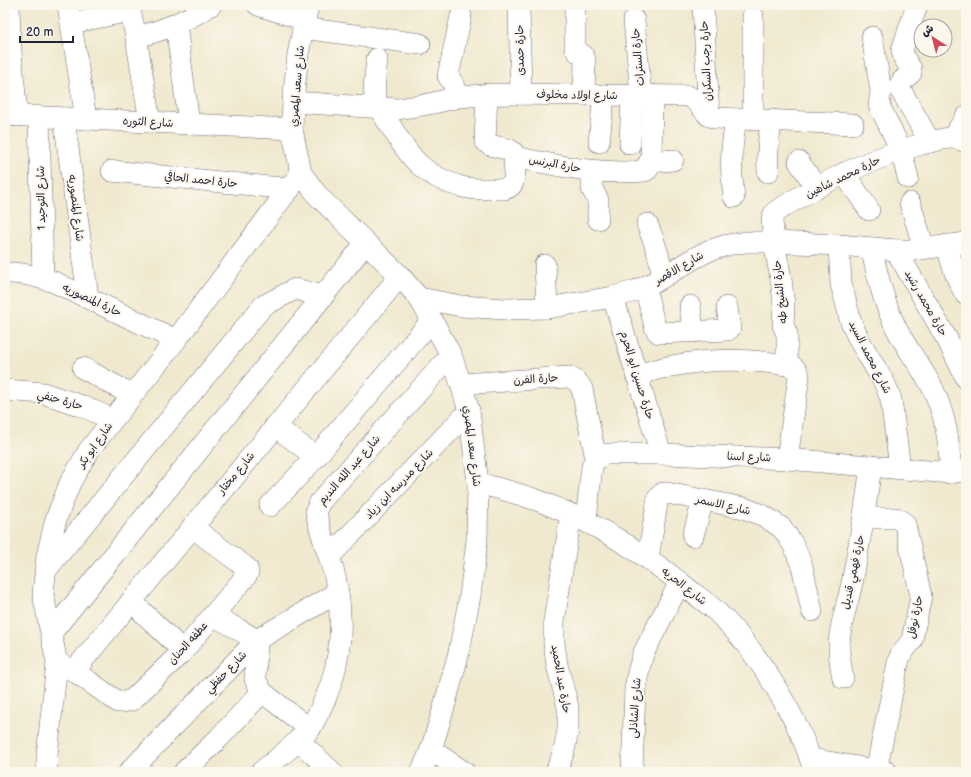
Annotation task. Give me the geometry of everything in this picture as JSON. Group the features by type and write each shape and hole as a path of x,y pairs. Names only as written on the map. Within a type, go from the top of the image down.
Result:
{"street":[{"path":"9,5 11,115"},
{"path":"136,37 211,5"},
{"path":"258,5 305,18 420,44"},
{"name":"حارة حمدى","path":"519,5 521,94"},
{"path":"575,5 575,48 583,55 585,60 584,95"},
{"name":"حارة رجب السكران","path":"703,5 709,116"},
{"path":"917,5 902,50 904,58 912,69 911,73 902,81 899,87 930,142"},
{"path":"86,119 70,14 129,8 136,37 150,122"},
{"path":"187,15 189,124"},
{"path":"455,98 454,85 448,76 461,16"},
{"path":"753,16 754,120 768,137 768,172"},
{"name":"شارع سعد المصري","path":"305,18 298,54 293,102 292,129 295,181 318,196 365,244 400,276 419,298 451,355 469,411 478,483 476,540 470,596 459,652 444,707 431,750 421,772"},
{"name":"حارة السترات","path":"634,20 642,95"},
{"path":"872,37 881,91 879,105 901,150 908,178"},
{"path":"377,59 374,86 375,97 379,107 412,158 428,172 445,181 464,188 504,189 509,188 514,181 514,157"},
{"name":"شارع اولاد مخلوف","path":"293,102 398,109 455,98 487,94 688,96 699,102 704,112 709,116"},
{"name":"حارة البرنس","path":"487,94 485,141 490,145 510,150 513,152 514,157 592,171 626,172 645,171 648,169 648,164 651,162 672,160"},
{"path":"599,142 604,95"},
{"path":"630,144 642,95"},
{"path":"642,95 651,162"},
{"name":"شارع الثوره","path":"11,115 292,129"},
{"path":"709,116 715,118 853,124"},
{"name":"شارع التوحيد 1","path":"39,117 43,278"},
{"path":"959,140 966,117"},
{"name":"شارع المنصوريه","path":"64,118 88,298"},
{"path":"734,197 731,171 731,145 754,120"},
{"name":"حارة محمد شاهين","path":"774,242 772,220 775,212 844,173 869,161 901,150 930,142 959,140"},
{"path":"799,162 817,188"},
{"name":"حارة احمد الحافي","path":"112,170 295,181"},
{"path":"592,171 592,189 598,200 598,218"},
{"path":"844,173 869,210"},
{"name":"شارع ابو بكر","path":"48,772 47,755 66,667 52,632 43,594 47,556 56,519 70,483 89,450 112,419 176,340 295,181"},
{"path":"910,203 924,248"},
{"path":"647,224 659,252 663,277"},
{"name":"شارع الاقصر","path":"419,298 461,306 504,309 547,308 613,297 645,287 708,251 746,242 839,245 896,250 957,244"},
{"name":"حارة الشيخ طه","path":"774,242 784,305 782,325 787,334 787,365"},
{"path":"52,632 365,244"},
{"path":"957,244 951,264 966,295"},
{"name":"شارع محمد السيد","path":"839,245 841,284 852,322 859,340 885,384 891,399 900,468"},
{"path":"871,248 884,297 892,320 902,341 931,386 943,414 949,443 958,472"},
{"name":"حارة محمد رشيد","path":"896,250 951,347 966,378"},
{"path":"544,265 547,308"},
{"name":"حارة المنصوريه","path":"5,273 34,275 43,278 176,340"},
{"name":"شارع مختار","path":"66,667 131,601 400,276"},
{"path":"645,287 657,331 663,334 728,330 730,328 727,307"},
{"path":"45,571 263,306 295,289 324,296"},
{"name":"حارة حسين ابو الحرم","path":"613,297 660,454"},
{"path":"690,306 693,332"},
{"path":"270,506 316,458 432,320"},
{"name":"شارع عبد الله النديم","path":"261,772 304,734 324,702 334,674 340,645 341,615 338,592 317,517 316,511 320,502 451,355"},
{"path":"636,375 673,366 711,361 749,361 792,366 797,370 799,376 787,459"},
{"path":"83,368 132,395"},
{"name":"حارة الفرن","path":"461,384 569,377 575,379 582,389 596,459"},
{"name":"حارة حنفي","path":"5,390 43,393 82,406 112,419"},
{"name":"شارع مدرسه ابن زياد","path":"329,557 469,411"},
{"path":"275,426 316,458"},
{"name":"شارع اسنا","path":"596,459 605,454 660,454 787,459 958,472"},
{"path":"578,518 592,466 596,459"},
{"name":"حارة فهمي قنديل","path":"843,678 840,662 840,635 850,594 864,518 871,466"},
{"name":"شارع الحريه","path":"478,483 528,498 578,518 648,558 717,612 747,645 772,681 794,719 812,766"},
{"name":"شارع الاسمر","path":"648,558 658,498 661,495 667,493 744,508 764,516 782,528 794,546 802,566 812,611"},
{"path":"693,536 703,500"},
{"name":"حارة عبد الحميد","path":"556,772 564,751 568,730 568,707 554,643 554,621 578,518"},
{"name":"حارة نوفل","path":"864,518 896,518 905,524 921,596 912,640 900,656 898,663 879,771"},
{"name":"عطفه الحنان","path":"66,667 118,702 128,702 132,700 183,651 248,572 247,568 192,527"},
{"name":"شارع الشاذلى","path":"632,772 635,689 638,673 643,654 680,582"},
{"name":"شارع حفظي","path":"129,772 257,640 338,592"},
{"path":"131,601 183,651"},
{"path":"213,615 257,640 255,680 262,692 304,734 332,772"},
{"path":"184,772 218,739 262,692"},
{"path":"431,750 464,772"},
{"path":"812,766 879,771"}]}
